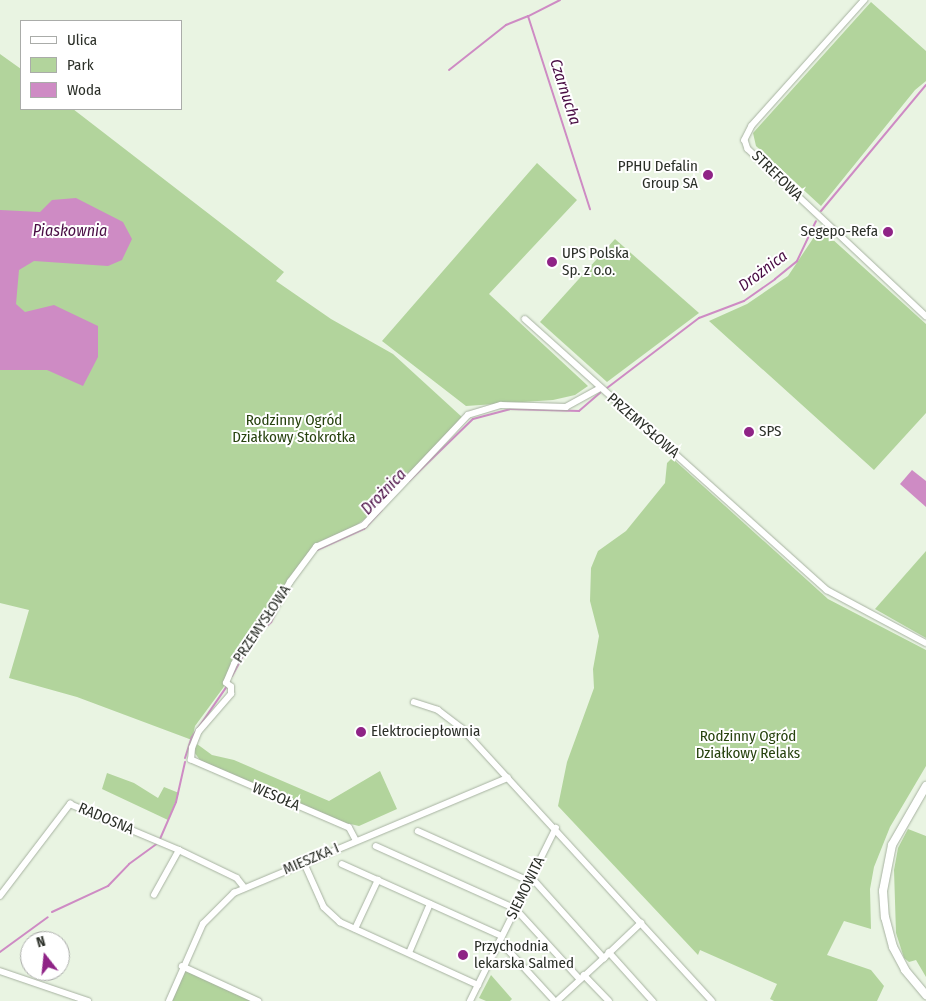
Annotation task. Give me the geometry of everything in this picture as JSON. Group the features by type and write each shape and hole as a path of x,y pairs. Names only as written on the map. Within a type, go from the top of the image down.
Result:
{"main road":[{"path":"926,786 895,838 886,868 883,891 887,928 893,947 924,994 926,1001"}],"street":[{"name":"STREFOWA","path":"865,0 752,126 745,140 748,149 926,316"},
{"path":"525,319 600,388"},
{"name":"PRZEMYSŁOWA","path":"192,760 192,748 198,731 231,694 231,687 226,684 234,664 252,636 269,619 290,582 316,547 364,525 468,416 502,405 566,407 600,388 827,590 926,644"},
{"path":"414,702 451,718 556,828 712,1001"},
{"name":"WESOŁA","path":"192,760 349,828 356,841"},
{"name":"MIESZKA I","path":"169,1001 182,966 207,917 244,887 508,778"},
{"name":"RADOSNA","path":"0,896 70,804 179,850 237,878 244,887"},
{"name":"SIEMOWITA","path":"470,1001 556,828"},
{"path":"418,831 529,882 537,882 604,958"},
{"path":"376,846 516,909 582,977 609,1001"},
{"path":"154,895 179,850"},
{"path":"304,862 324,907 340,922 478,985"},
{"path":"342,864 501,939 556,1001 641,923"},
{"path":"355,929 378,880"},
{"path":"409,953 430,904"},
{"path":"609,952 653,1001"},
{"path":"182,966 258,1001"},
{"path":"0,971 88,1001"}],"green space":[{"path":"871,2 926,51 926,81 915,90 821,206 756,146 753,133"},
{"name":"Rodzinny Ogród Działkowy Stokrotka","path":"0,54 20,68 20,110 74,110 284,272 276,281 331,319 393,354 463,418 373,513 354,527 314,544 265,620 250,633 223,688 195,726 192,740 77,697 9,678 29,610 0,603"},
{"path":"537,163 577,200 489,294 588,386 575,395 553,400 466,406 382,341"},
{"path":"820,228 926,324 926,413 874,470 709,321 747,304 788,276"},
{"path":"615,239 699,313 607,382 540,322"},
{"name":"Rodzinny Ogród Działkowy Relaks","path":"672,458 828,599 926,650 926,766 890,827 874,867 870,889 871,929 844,921 827,955 871,970 884,986 877,1001 774,1001 770,999 777,984 700,950 698,955 558,806 567,762 594,688 593,669 599,636 590,601 591,568 598,551 626,531 665,483 667,463"},
{"path":"926,551 926,638 875,609"},
{"path":"197,744 212,755 234,760 329,801 380,771 397,809 359,826 329,819 203,764 194,752"},
{"path":"107,773 134,783 158,798 164,787 179,793 168,820 102,789"},
{"path":"908,829 926,836 926,977 916,960 909,962 904,958 896,933 894,870 898,848"},
{"path":"182,966 260,1001 169,1001"},
{"path":"491,975 512,999 510,1001 486,1001 479,998"}],"water":[{"name":"Piaskownia","path":"76,198 123,222 132,239 122,260 108,266 34,261 19,270 16,304 25,312 54,305 98,326 98,357 83,386 47,370 0,370 0,210 40,212 52,200"},
{"path":"912,470 926,481 926,507 900,484"}],"waterway":[{"name":"Czarnucha","path":"560,0 528,16 590,209"},
{"path":"449,70 506,25 528,16"},
{"name":"Drożnica","path":"821,211 926,85"},
{"name":"Drożnica","path":"607,388 699,318 744,301 775,279 797,261 816,221"},
{"name":"Drożnica","path":"409,481 473,419 510,409 579,411 600,393"},
{"name":"Drożnica","path":"317,550 364,529 382,510"},
{"name":"Drożnica","path":"253,639 271,622 277,610"},
{"name":"Drożnica","path":"232,676 248,647"},
{"name":"Drożnica","path":"185,758 192,737 227,686"},
{"name":"Drożnica","path":"160,839 176,802 185,762"},
{"name":"Drożnica","path":"52,912 108,886 129,864 157,844"},
{"name":"Drożnica","path":"0,952 48,917"}],"place":[{"name":"PPHU Defalin Group SA","path":"708,175"},
{"name":"Segepo-Refa","path":"888,232"},
{"name":"UPS Polska Sp. z o.o.","path":"552,262"},
{"name":"SPS","path":"749,432"},
{"name":"Elektrociepłownia","path":"361,732"},
{"name":"Przychodnia lekarska Salmed","path":"463,955"}]}
